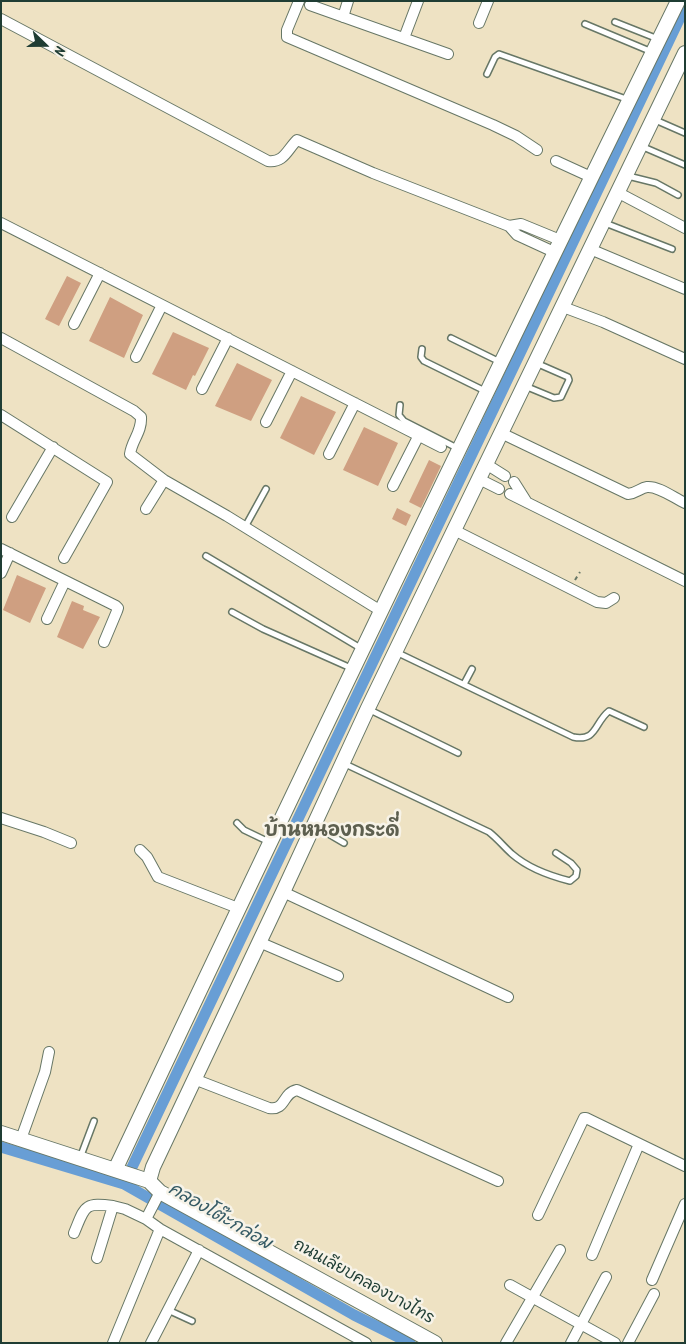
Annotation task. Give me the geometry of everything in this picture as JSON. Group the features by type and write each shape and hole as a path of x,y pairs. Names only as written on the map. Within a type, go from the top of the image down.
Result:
{"street":[{"path":"299,1 287,30 287,37 493,125 516,136 537,150"},
{"path":"343,17 348,1"},
{"path":"404,38 418,1"},
{"path":"479,24 488,1"},
{"path":"118,1171 238,908 486,392 678,1"},
{"path":"310,5 448,54"},
{"path":"1,19 268,161 276,162 282,159 297,140 373,173 509,226 521,224 557,246"},
{"path":"146,1180 368,708 685,53"},
{"path":"556,161 591,177"},
{"path":"617,192 685,228"},
{"path":"1,223 441,447"},
{"path":"590,248 685,289"},
{"path":"74,324 100,273"},
{"path":"136,357 162,305"},
{"path":"563,307 604,322 685,358"},
{"path":"1,338 134,411 141,417 142,425 131,444 130,454 164,480 381,610"},
{"path":"202,389 228,338"},
{"path":"266,422 292,371"},
{"path":"330,454 355,403"},
{"path":"1,414 107,482 64,558"},
{"path":"501,433 628,494 636,493 644,487 653,487 685,503"},
{"path":"393,486 418,435"},
{"path":"12,517 53,447"},
{"path":"486,464 510,479 526,501"},
{"path":"479,479 500,488"},
{"path":"146,508 164,480"},
{"path":"510,494 685,581"},
{"path":"454,530 597,602 606,603 614,598"},
{"path":"1,573 6,551 118,608 104,642"},
{"path":"47,619 65,581"},
{"path":"1,818 71,843"},
{"path":"140,850 147,857 158,877 238,908"},
{"path":"283,892 508,997"},
{"path":"259,942 338,976"},
{"path":"21,1139 45,1072 49,1052"},
{"path":"194,1078 275,1109 279,1108 288,1094 297,1090 498,1181"},
{"path":"538,1215 584,1118 685,1166"},
{"name":"ถนนเลียบคลองบางไทร","path":"1,1133 146,1180 158,1195 435,1343"},
{"path":"592,1255 639,1144"},
{"path":"147,1217 158,1195"},
{"path":"74,1233 82,1212 86,1207 97,1203 125,1209 147,1217 160,1229 366,1343"},
{"path":"652,1280 685,1204"},
{"path":"97,1258 114,1206"},
{"path":"113,1343 160,1229"},
{"path":"151,1343 199,1250"},
{"path":"506,1343 560,1250"},
{"path":"571,1343 606,1277"},
{"path":"510,1285 615,1343"},
{"path":"628,1343 654,1294"}],"lane":[{"path":"615,22 656,46"},
{"path":"585,24 656,46"},
{"path":"487,74 495,57 499,54 629,100"},
{"path":"653,119 685,133"},
{"path":"640,145 685,165"},
{"path":"625,175 656,183 678,195"},
{"path":"603,222 672,249"},
{"path":"450,338 501,362"},
{"path":"422,349 421,358 424,361 486,392"},
{"path":"524,386 554,398 561,397 569,380 568,377 536,363"},
{"path":"400,405 399,415 404,421 459,449"},
{"path":"245,527 266,489"},
{"path":"206,556 362,650"},
{"path":"232,612 263,629 353,669"},
{"path":"396,652 573,737 589,737 609,711 644,727"},
{"path":"464,684 472,668"},
{"path":"368,708 458,753"},
{"path":"343,763 489,832 499,839 512,854 529,865 554,877 570,881 576,876 577,870 556,852"},
{"path":"237,823 244,830 270,842"},
{"path":"314,826 344,843"},
{"path":"80,1159 94,1121"},
{"path":"168,1310 192,1321"}],"building":[{"path":"67,276 81,283 59,326 45,319"},
{"path":"110,297 143,315 124,358 89,341"},
{"path":"173,332 209,348 186,390 152,374"},
{"path":"237,363 272,380 251,421 215,406"},
{"path":"301,396 336,412 314,455 280,438"},
{"path":"364,427 398,443 378,486 343,470"},
{"path":"429,460 441,466 421,508 409,502"},
{"path":"397,508 411,515 406,526 392,519"},
{"path":"17,575 46,588 30,623 3,610"},
{"path":"72,601 84,606 83,610 100,617 83,649 57,637"}],"waterway":[{"path":"124,1184 685,7"},
{"name":"คลองโต๊ะกล่อม","path":"1,1147 124,1184 354,1315 410,1343"}],"district":[{"name":"บ้านหนองกระดี่","path":"332,833"}]}
